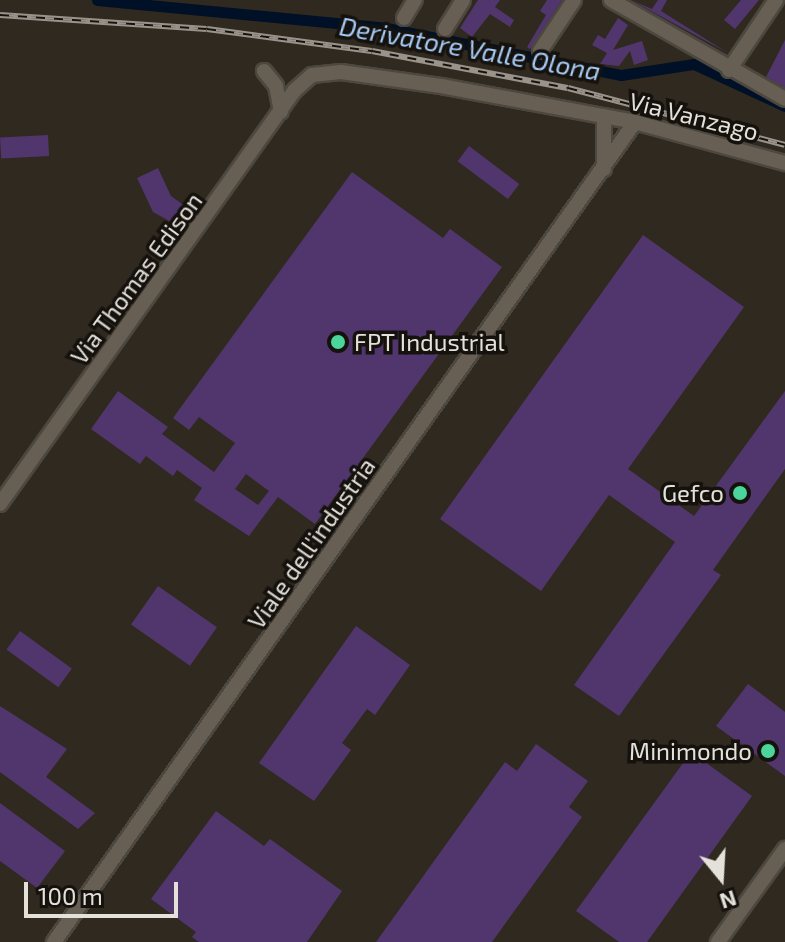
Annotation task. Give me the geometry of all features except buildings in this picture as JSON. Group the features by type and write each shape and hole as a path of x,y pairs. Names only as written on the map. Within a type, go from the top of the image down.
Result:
{"street":[{"path":"404,18 415,0"},
{"path":"445,29 463,0"},
{"path":"540,51 574,0"},
{"path":"611,0 729,70 785,99"},
{"path":"729,70 776,0"},
{"path":"264,71 276,86 281,112"},
{"name":"Via Vanzago","path":"307,78 327,71 441,86 635,122 785,163"},
{"name":"Via Thomas Edison","path":"0,504 307,78"},
{"path":"604,116 604,169"},
{"name":"Viale dell'industria","path":"54,942 635,122"},
{"path":"718,942 785,849"}],"waterway":[{"name":"Derivatore Valle Olona","path":"97,0 386,28 621,75 694,64 785,106"}],"railway":[{"path":"0,15 207,29 372,51 568,88 785,145"}],"place":[{"name":"FPT Industrial","path":"338,342"},
{"name":"Gefco","path":"740,493"},
{"name":"Minimondo","path":"768,751"}]}
